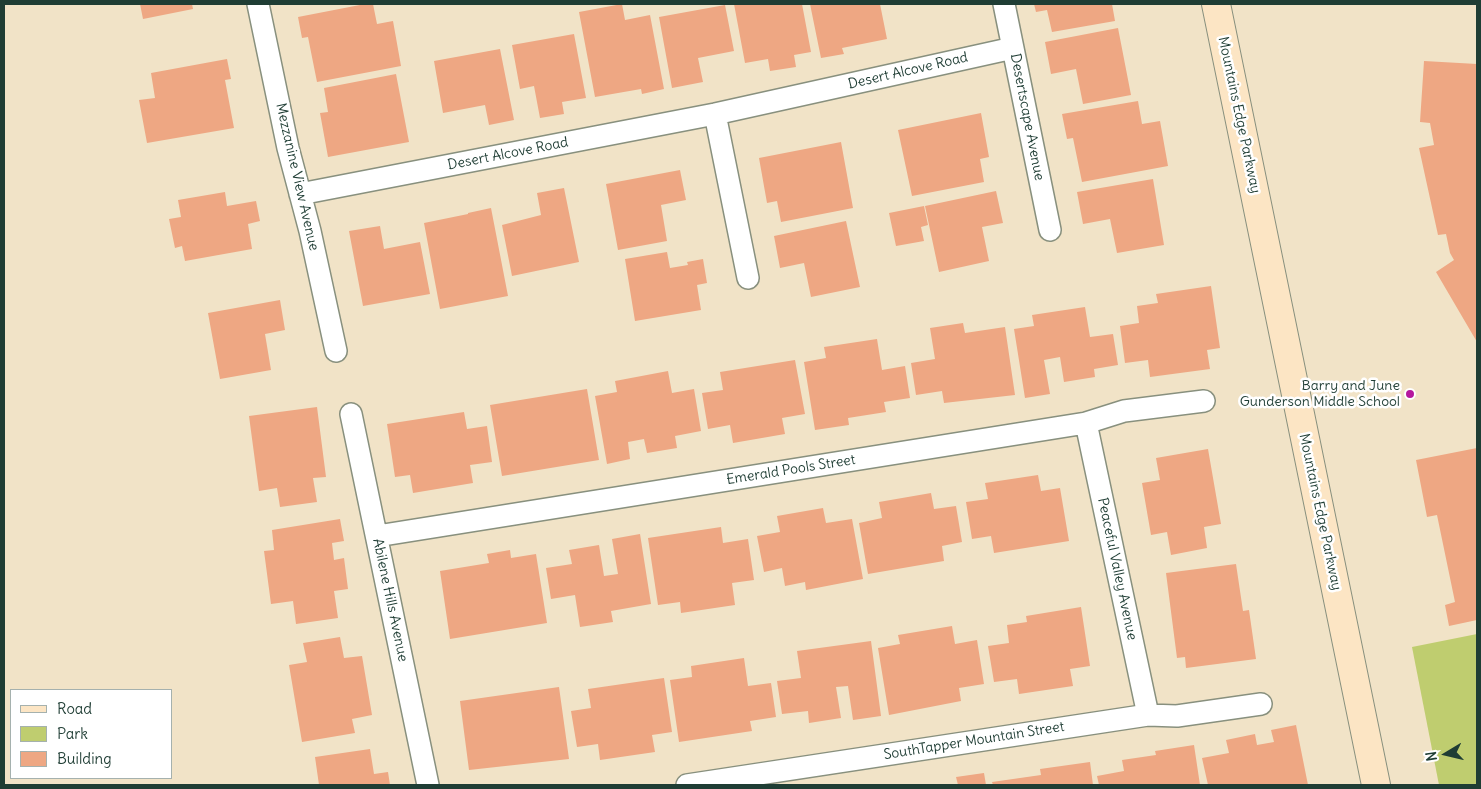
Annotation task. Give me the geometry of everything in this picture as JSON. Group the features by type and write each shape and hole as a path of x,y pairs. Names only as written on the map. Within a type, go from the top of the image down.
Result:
{"street":[{"name":"Mezzanine View Avenue","path":"258,4 288,148 336,351"},
{"name":"Desertscape Avenue","path":"1004,4 1050,230"},
{"name":"Mountains Edge Parkway","path":"1216,4 1376,785"},
{"name":"Desert Alcove Road","path":"300,194 715,114 1013,48"},
{"path":"715,114 748,278"},
{"name":"Emerald Pools Street","path":"376,536 1086,423 1124,411 1204,400"},
{"name":"Abilene Hills Avenue","path":"351,414 428,785"},
{"name":"Peaceful Valley Avenue","path":"1086,423 1148,715"},
{"name":"SouthTapper Mountain Street","path":"687,785 732,782 1148,715 1177,716 1261,704"}],"green space":[{"path":"1477,634 1477,785 1439,785 1412,647"}],"building":[{"path":"140,4 192,4 193,9 143,19"},
{"path":"373,4 377,24 393,21 401,66 317,82 308,37 302,38 298,17"},
{"path":"622,4 625,20 650,15 664,89 642,94 641,89 595,97 579,12"},
{"path":"734,4 802,4 811,52 794,55 796,67 770,71 768,59 745,63"},
{"path":"810,4 880,4 887,39 842,48 844,54 821,58"},
{"path":"1034,4 1112,4 1115,21 1052,32 1047,10 1036,12"},
{"path":"725,5 734,51 698,58 703,82 672,88 659,17"},
{"path":"1118,28 1131,95 1083,104 1076,69 1051,74 1045,42"},
{"path":"574,34 586,98 562,102 564,114 540,118 534,86 520,89 512,45"},
{"path":"500,49 514,120 489,125 485,105 443,113 434,61"},
{"path":"227,59 231,79 225,80 234,128 147,143 139,100 155,98 151,73"},
{"path":"1424,61 1477,64 1477,342 1436,272 1454,260 1450,253 1446,234 1438,235 1419,148 1434,145 1430,123 1420,122"},
{"path":"396,74 409,142 328,157 320,113 328,112 324,88"},
{"path":"1138,101 1142,124 1160,121 1168,166 1082,182 1073,138 1067,139 1062,114"},
{"path":"981,113 989,157 980,159 984,182 912,196 898,130"},
{"path":"841,142 853,208 781,222 777,201 767,203 759,158"},
{"path":"680,170 686,200 661,205 667,241 618,250 606,184"},
{"path":"1153,179 1164,245 1117,253 1110,219 1083,224 1077,192"},
{"path":"564,188 579,262 512,276 502,225 541,215 537,193"},
{"path":"996,191 1003,223 982,227 989,261 939,272 925,206"},
{"path":"225,192 227,206 256,201 260,221 248,224 252,249 185,261 182,246 175,248 169,219 181,217 178,200"},
{"path":"924,206 928,225 921,227 924,241 896,246 889,213"},
{"path":"491,208 508,296 440,309 424,223"},
{"path":"846,221 860,287 811,297 804,263 780,268 774,236"},
{"path":"380,226 384,249 420,242 430,294 363,306 349,231"},
{"path":"667,252 670,268 688,265 687,262 703,259 707,283 697,285 701,310 635,321 625,259"},
{"path":"1211,286 1220,348 1207,350 1210,369 1150,377 1148,360 1125,363 1120,326 1139,323 1137,306 1158,303 1156,294"},
{"path":"280,300 285,330 265,334 271,370 220,379 208,313"},
{"path":"1085,307 1090,337 1113,334 1118,365 1094,369 1095,377 1064,382 1060,357 1044,360 1050,394 1025,398 1014,329 1034,326 1032,315"},
{"path":"963,323 965,333 1005,327 1015,395 944,403 942,391 916,395 911,363 935,359 930,328"},
{"path":"877,339 882,370 905,366 910,398 884,402 886,412 848,418 849,425 815,430 804,362 826,358 824,347"},
{"path":"795,360 805,414 782,418 785,434 733,443 730,425 708,429 702,393 723,390 720,372"},
{"path":"668,371 672,393 694,389 701,431 675,436 677,448 647,453 644,439 628,442 630,459 607,464 595,396 617,392 615,381"},
{"path":"587,389 599,460 502,476 490,405"},
{"path":"317,407 326,477 313,478 317,502 280,507 277,488 259,491 249,416"},
{"path":"464,412 467,429 487,426 492,462 470,465 473,483 413,493 410,475 395,477 387,424"},
{"path":"1477,448 1477,620 1449,626 1445,605 1455,602 1437,515 1427,517 1416,460"},
{"path":"1208,449 1221,524 1204,527 1207,548 1171,555 1167,532 1151,535 1142,483 1160,480 1156,458"},
{"path":"1038,475 1041,491 1060,488 1069,541 994,553 991,536 972,539 966,502 988,499 985,483"},
{"path":"931,493 934,509 956,506 962,542 942,546 944,561 868,574 859,523 882,518 879,502"},
{"path":"823,508 826,523 852,519 863,579 806,590 805,582 785,586 782,568 764,572 757,536 780,532 777,516"},
{"path":"340,519 344,541 332,543 334,560 344,558 348,589 334,591 338,618 296,624 293,601 271,604 264,551 274,550 272,530"},
{"path":"721,527 723,543 748,539 754,580 732,583 735,605 681,613 680,602 658,605 648,538"},
{"path":"640,534 651,604 611,611 613,622 580,627 575,595 551,599 546,568 572,564 569,550 599,545 604,576 618,574 612,539"},
{"path":"510,550 511,558 536,554 547,623 450,639 440,571 489,563 487,554"},
{"path":"1236,564 1243,611 1249,610 1256,659 1186,668 1185,657 1177,658 1166,573"},
{"path":"1081,607 1090,666 1070,669 1073,686 1019,694 1017,679 994,682 988,646 1009,643 1007,625 1027,622 1026,616"},
{"path":"952,626 955,644 977,640 984,684 959,688 961,701 889,715 878,648 900,644 898,635"},
{"path":"340,637 344,658 362,656 372,715 352,719 355,733 302,742 289,665 307,662 303,643"},
{"path":"871,641 881,716 853,720 848,686 836,687 841,718 809,723 808,711 782,714 777,681 801,678 797,651"},
{"path":"744,658 748,686 771,683 776,717 750,721 752,731 679,742 670,680 692,677 691,666"},
{"path":"664,678 672,732 652,735 655,752 600,760 598,744 577,747 571,711 591,708 588,689"},
{"path":"559,687 569,759 469,770 460,701"},
{"path":"1296,725 1308,785 1208,785 1202,758 1229,753 1226,740 1255,734 1257,745 1274,742 1271,730"},
{"path":"1194,745 1200,785 1099,785 1097,776 1124,771 1122,760 1156,755 1155,751"},
{"path":"370,749 374,774 388,772 390,785 319,785 315,757"},
{"path":"1090,762 1093,785 993,785 992,782 1041,775 1040,769"},
{"path":"984,773 986,785 958,785 956,777"}],"place":[{"name":"Barry and June Gunderson Middle School","path":"1410,394"}]}
